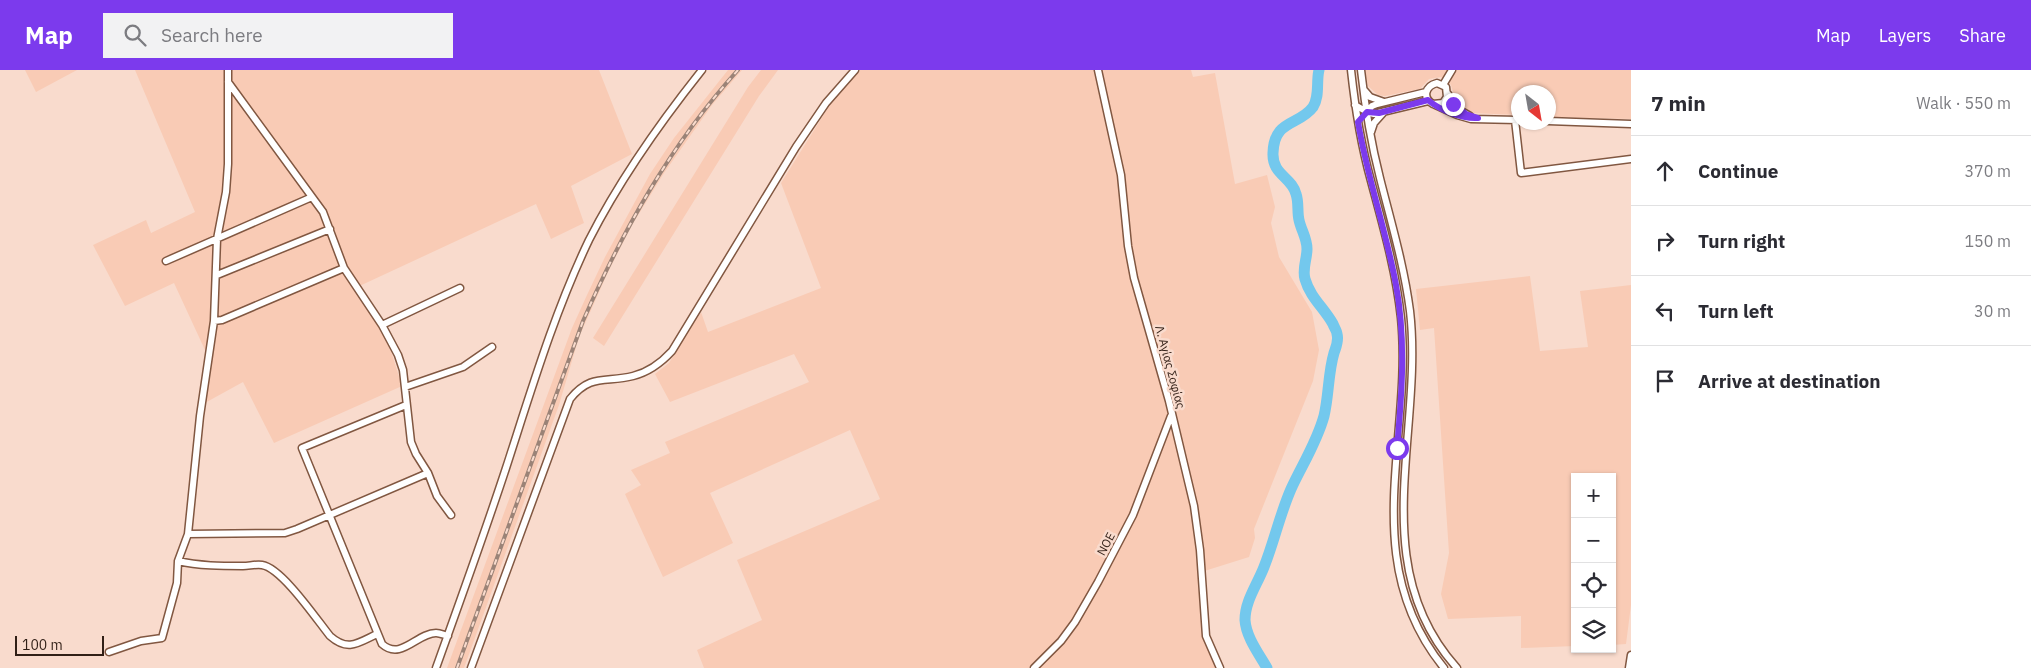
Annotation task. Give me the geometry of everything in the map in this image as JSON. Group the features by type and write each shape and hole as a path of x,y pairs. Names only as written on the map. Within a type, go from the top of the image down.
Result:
{"street":[{"path":"109,652 140,641 162,638 178,583 178,561 188,534 200,416 214,321 217,239 226,192 228,164 228,70"},
{"path":"436,668 487,528 550,335 585,250 607,206 651,136 702,70"},
{"path":"471,668 570,399 581,388 593,381 624,378 644,373 672,351 796,147 826,103 855,70"},
{"name":"Λ. Αγίας Σοφίας","path":"1098,70 1121,175 1128,246 1134,278 1194,506 1200,550 1206,636 1220,668"},
{"path":"1351,70 1358,122 1370,179 1392,264 1400,317 1402,373 1392,507 1394,549 1398,570 1410,609 1428,646 1444,668"},
{"path":"1361,70 1370,133 1401,259 1412,329 1412,388 1403,499 1403,540 1406,560 1414,591 1428,625 1456,668"},
{"path":"1443,85 1452,70"},
{"path":"228,82 322,212 344,268 382,325 398,355 403,370 411,442 428,473 437,496 451,515"},
{"path":"1426,92 1428,87 1434,83 1443,85 1456,108 1478,118"},
{"path":"1363,89 1370,97 1385,102"},
{"path":"1358,122 1372,106 1426,92"},
{"path":"1426,92 1431,102 1464,117 1511,120"},
{"path":"1355,105 1374,114 1431,102 1443,102 1448,94"},
{"path":"1370,133 1378,118 1387,111"},
{"path":"1556,121 1631,124"},
{"path":"1518,130 1521,172 1631,158"},
{"path":"166,261 312,196"},
{"path":"217,275 330,229"},
{"path":"214,321 222,320 344,268"},
{"path":"382,325 460,288"},
{"path":"405,387 463,367 492,347"},
{"path":"406,405 302,448 382,644 388,649 396,649 410,645 426,635 437,632 448,636"},
{"name":"NOE","path":"1034,668 1061,641 1075,622 1098,582 1133,515 1171,414"},
{"path":"188,534 285,533 428,473"},
{"path":"178,561 216,566 260,565 268,567 285,581 330,636 338,643 352,645 377,634"},
{"path":"1629,668 1631,655"}],"shaded area":[{"path":"25,70 77,70 36,92"},
{"path":"135,70 599,70 632,154 571,186 584,223 551,239 536,204 353,289 376,318 391,351 402,386 274,443 243,382 203,404 213,347 205,350 174,283 125,306 93,245 146,220 151,233 195,212"},
{"path":"728,70 742,70 712,105 664,173 632,225 608,272 579,337 559,405 464,668 447,668 572,328 587,295 605,257 650,174 674,138"},
{"path":"761,70 778,70 759,96 604,346 593,338 748,87"},
{"path":"860,70 1191,70 1193,77 1215,73 1235,184 1267,175 1275,207 1271,223 1279,257 1312,312 1319,350 1313,381 1254,529 1255,538 1249,557 1198,573 1204,635 1217,668 704,668 697,650 762,620 737,560 880,499 850,430 710,493 733,543 663,577 625,494 641,485 631,470 670,453 665,442 809,382 794,354 670,402 655,374 669,363 701,312 708,332 821,288 781,183 836,95"},
{"path":"1365,70 1631,70 1631,119 1556,117 1556,85 1511,85 1511,115 1472,113 1461,108 1456,102 1451,85 1441,77 1429,79 1420,89 1385,96 1378,95 1368,86"},
{"path":"1530,276 1540,351 1588,347 1580,291 1631,285 1631,605 1626,644 1616,645 1616,473 1571,473 1571,646 1521,648 1521,616 1448,619 1441,594 1449,553 1434,328 1420,330 1416,289"}],"waterway":[{"path":"1267,668 1248,633 1245,620 1247,606 1268,557 1287,499 1321,426 1326,408 1332,361 1338,337 1333,324 1307,285 1304,272 1307,245 1299,220 1297,197 1294,188 1276,166 1273,153 1274,142 1282,129 1313,107 1317,94 1319,70"}],"railway":[{"path":"457,668 583,321 598,287 650,189 691,128 738,70"}],"route":[{"path":"1397,448 1403,347 1400,317 1387,240 1370,179 1358,122 1367,112 1374,114 1428,100 1430,103 1456,115 1471,119 1478,118 1460,111 1453,104"}]}
